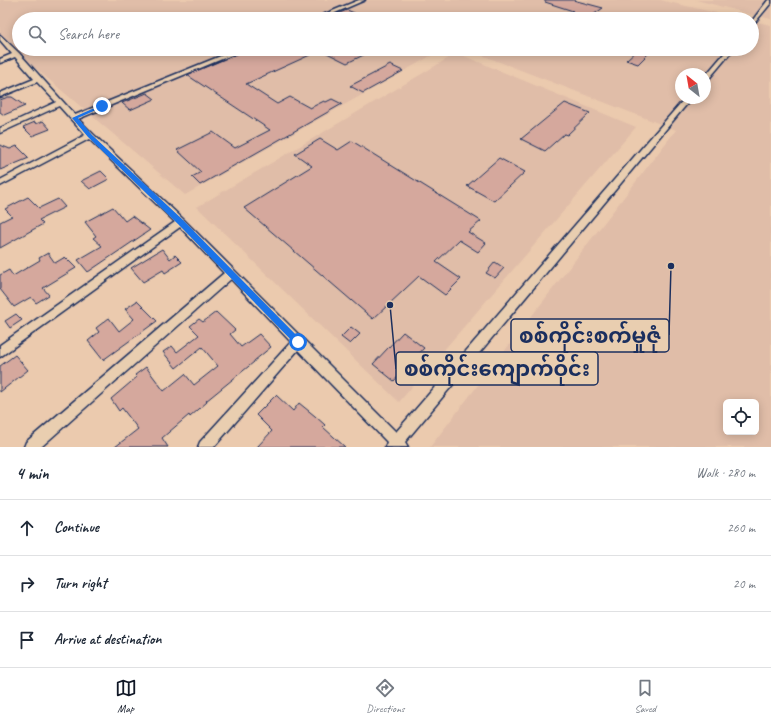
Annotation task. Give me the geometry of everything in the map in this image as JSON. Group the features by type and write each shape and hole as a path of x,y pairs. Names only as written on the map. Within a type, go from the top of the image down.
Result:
{"street":[{"path":"333,12 363,0"},
{"path":"759,15 771,0"},
{"path":"0,37 12,49"},
{"path":"0,61 12,56"},
{"path":"19,56 59,103 90,136 181,222 396,445 684,104"},
{"path":"74,118 226,56"},
{"path":"711,73 725,56"},
{"path":"0,95 39,79"},
{"path":"0,131 59,103"},
{"path":"0,183 90,136"},
{"path":"0,352 181,222"},
{"path":"31,447 231,273"},
{"path":"204,447 298,342"}],"shaded area":[{"path":"0,0 660,0 712,12 12,12 12,48 0,38"},
{"path":"696,0 771,0 771,19 759,16 759,12 742,12"},
{"path":"759,22 771,25 771,447 430,447 676,130 484,56 759,56"},
{"path":"21,56 431,56 185,195"},
{"path":"452,56 464,56 636,127 399,402 197,207"}],"building":[{"path":"545,0 573,0 603,8 597,12 572,12 573,11 545,2"},
{"path":"231,56 308,56 246,84 277,104 290,97 310,108 332,99 342,104 200,185 192,177 201,172 177,150 213,132 235,148 270,130 187,75"},
{"path":"333,56 362,56 347,63"},
{"path":"630,56 646,56 638,64 626,60"},
{"path":"390,65 403,71 363,93 350,86"},
{"path":"147,93 155,99 130,110 122,103"},
{"path":"12,97 25,106 4,115 0,112 0,100"},
{"path":"565,103 590,113 567,135 564,134 545,151 521,139"},
{"path":"43,121 50,129 32,136 23,127 35,122 36,124"},
{"path":"320,139 338,150 352,141 481,221 468,232 486,243 478,252 459,240 436,262 461,279 445,295 419,276 373,319 244,208 312,166 295,154"},
{"path":"0,145 10,149 17,146 29,158 0,170"},
{"path":"499,158 525,172 494,201 467,186"},
{"path":"101,171 109,179 90,189 81,181"},
{"path":"28,197 39,208 58,199 65,207 39,220 43,224 0,248 0,222 12,216 5,209"},
{"path":"113,207 125,221 132,216 150,230 88,272 78,260 102,246 93,238 96,236 85,222"},
{"path":"162,249 170,259 175,255 182,262 165,273 163,270 143,282 131,268"},
{"path":"48,253 55,263 65,257 76,268 43,288 49,295 36,303 31,297 14,307 0,289 0,275 9,270 13,276 40,260 39,258"},
{"path":"495,262 504,268 495,278 486,273"},
{"path":"137,301 157,321 103,360 88,341 99,332 96,328 109,318 119,331 134,319 125,309"},
{"path":"216,312 235,330 230,334 241,347 259,334 271,347 206,401 207,402 190,417 189,415 162,438 168,447 115,447 138,429 122,408 119,411 111,399 137,377 135,375 146,367 164,391 185,374 194,385 218,366 202,347 176,368 163,352 172,346 177,352 199,335 190,326 199,319 203,322"},
{"path":"16,314 22,320 10,328 5,321"},
{"path":"351,327 360,334 350,344 341,337"},
{"path":"403,332 424,348 394,381 373,364"},
{"path":"15,355 28,370 0,392 0,366"},
{"path":"276,395 293,411 299,403 325,425 323,427 345,447 257,447 272,431 256,415"}],"place":[{"name":"စစ်ကိုင်းစက်မှုဇုံ","path":"671,266"},
{"name":"စစ်ကိုင်းကျောက်ဝိုင်း","path":"390,305"}],"route":[{"path":"102,106 74,118 90,136 181,222 298,342"}]}
